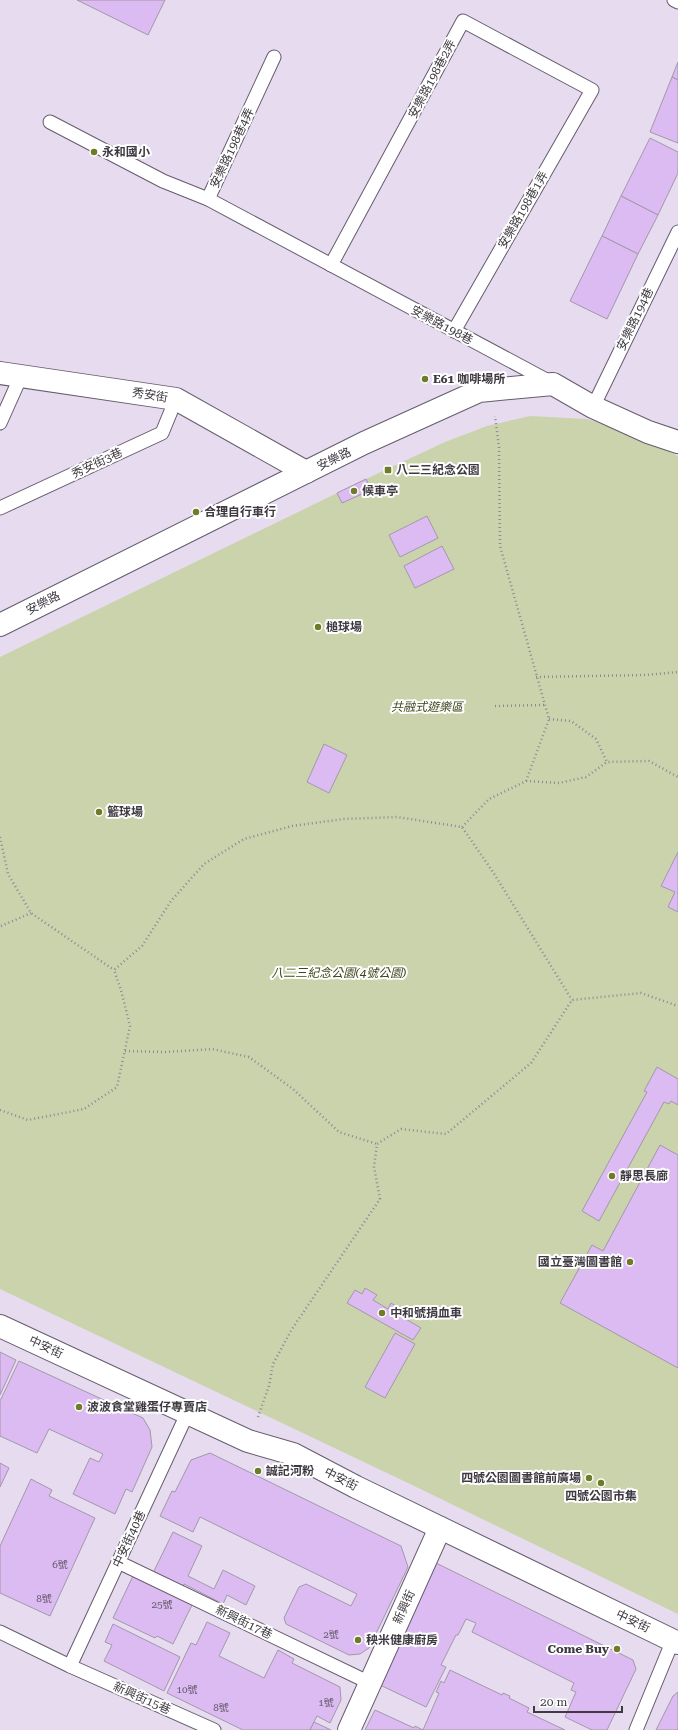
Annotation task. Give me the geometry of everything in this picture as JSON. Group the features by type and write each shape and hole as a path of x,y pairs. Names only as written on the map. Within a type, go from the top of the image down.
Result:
{"street":[{"name":"秀安街","path":"0,373 176,399 306,472"},
{"path":"554,384 593,407 648,432 678,442"},
{"name":"安樂路","path":"0,625 306,472 364,444 480,392 554,384"},
{"name":"中安街","path":"0,1326 248,1441 293,1454 356,1487 675,1641"},
{"name":"新興街","path":"348,1730 440,1528"}],"lane":[{"path":"674,0 678,2"},
{"name":"安樂路198巷2弄","path":"331,265 463,21 592,90"},
{"name":"安樂路198巷4弄","path":"274,57 208,199 331,265"},
{"name":"安樂路198巷1弄","path":"454,331 592,90"},
{"path":"50,122 163,181 208,199"},
{"name":"安樂路194巷","path":"593,407 678,232"},
{"name":"安樂路198巷","path":"331,265 554,384"},
{"path":"0,423 22,376"},
{"name":"秀安街3巷","path":"0,508 162,433 176,399"},
{"name":"中安街40巷","path":"70,1666 188,1412"},
{"name":"新興街17巷","path":"118,1562 370,1683"},
{"name":"新興街15巷","path":"0,1632 70,1666 214,1730"},
{"path":"636,1730 675,1641"}],"path":[{"path":"491,391 499,446 500,546 549,719 526,781"},
{"path":"536,677 678,672"},
{"path":"495,706 545,705"},
{"path":"549,719 571,721 596,739 607,762"},
{"path":"462,827 489,799 526,781 559,783 586,777 607,762 649,761 678,777"},
{"path":"114,970 142,946 171,901 204,864 244,839 292,826 344,819 397,817 462,827 493,872 572,1000"},
{"path":"0,837 8,874 31,913 114,970 121,990 130,1026 117,1087 84,1109 28,1120 0,1110"},
{"path":"1,926 31,913"},
{"path":"572,1000 641,993 678,1006"},
{"path":"125,1051 164,1052 212,1049 249,1057 293,1089 339,1132 377,1144 401,1129 446,1134 531,1062 572,1000"},
{"path":"248,1441 269,1386 273,1364 292,1329 380,1199 374,1167 377,1144"}],"green space":[{"name":"八二三紀念公園(4號公園)","path":"530,416 587,419 639,437 678,456 678,1614 408,1483 0,1289 0,657 445,442 487,426"}],"building":[{"path":"77,0 165,0 148,35"},
{"path":"678,62 678,80 672,77"},
{"path":"672,77 678,80 678,143 650,132"},
{"path":"650,138 678,152 678,173 658,215 621,196"},
{"path":"621,196 658,215 638,254 602,236"},
{"path":"602,236 638,254 607,319 570,301"},
{"name":"候車亭","path":"366,479 371,490 342,503 337,493"},
{"path":"427,516 438,538 400,557 389,535"},
{"path":"442,546 454,569 415,588 404,566"},
{"path":"324,744 347,755 329,793 307,782"},
{"path":"678,852 678,912 668,907 675,892 661,886"},
{"name":"靜思長廊","path":"657,1067 678,1079 678,1105 671,1101 669,1104 664,1102 599,1221 582,1211 647,1092 644,1091"},
{"name":"國立臺灣圖書館","path":"660,1145 678,1155 678,1368 560,1303 592,1245 603,1251"},
{"name":"中和號捐血車","path":"365,1288 377,1295 373,1300 388,1309 391,1303 402,1310 399,1315 421,1328 413,1340 347,1303 355,1290 362,1294"},
{"path":"395,1333 415,1344 385,1398 365,1387"},
{"path":"0,1352 16,1360 0,1395"},
{"path":"19,1361 143,1418 150,1430 152,1447 132,1492 126,1489 115,1514 73,1494 90,1458 99,1462 103,1454 49,1429 37,1453 0,1436 0,1401"},
{"path":"210,1453 401,1546 408,1567 369,1648 360,1654 349,1655 286,1624 284,1618 299,1587 306,1584 351,1606 357,1594 200,1517 193,1532 160,1516 172,1491 175,1492 191,1460"},
{"path":"0,1463 9,1468 0,1487"},
{"path":"31,1479 52,1490 49,1496 95,1518 50,1616 0,1593 0,1546"},
{"path":"173,1532 202,1546 188,1576 214,1589 223,1570 255,1586 246,1605 227,1595 223,1604 184,1584 183,1587 153,1573"},
{"path":"436,1563 633,1660 636,1669 607,1730 592,1730 565,1717 576,1692 571,1690 574,1683 472,1632 476,1623 466,1619 441,1665 446,1667 426,1707 378,1684"},
{"path":"133,1576 192,1605 173,1644 157,1636 155,1638 113,1618"},
{"path":"207,1622 230,1633 219,1656 264,1678 278,1650 294,1659 292,1663 340,1687 341,1700 330,1723 317,1716 310,1730 243,1730 167,1693 191,1643 196,1645"},
{"path":"113,1624 180,1657 164,1691 104,1661 112,1645 105,1642"},
{"path":"450,1670 502,1695 503,1693 510,1696 509,1698 529,1708 527,1712 565,1730 423,1730 439,1693 436,1692 441,1681 444,1683"},
{"path":"678,1692 678,1730 656,1730 673,1696"},
{"path":"375,1710 414,1728 415,1726 423,1730 365,1730"},
{"path":"314,1722 331,1730 310,1730"}],"place":[{"name":"永和國小","path":"94,152"},
{"name":"E61 咖啡場所","path":"425,379"},
{"name":"八二三紀念公園","path":"388,470"},
{"name":"候車亭","path":"354,491"},
{"name":"合理自行車行","path":"196,512"},
{"name":"槌球場","path":"318,627"},
{"name":"籃球場","path":"99,812"},
{"name":"靜思長廊","path":"612,1176"},
{"name":"國立臺灣圖書館","path":"630,1262"},
{"name":"中和號捐血車","path":"382,1313"},
{"name":"波波食堂雞蛋仔專賣店","path":"79,1407"},
{"name":"誠記河粉","path":"258,1471"},
{"name":"四號公園圖書館前廣場","path":"589,1478"},
{"name":"四號公園市集","path":"601,1483"},
{"name":"秧米健康廚房","path":"358,1640"},
{"name":"Come Buy","path":"617,1649"}],"park label":[{"name":"共融式遊樂區","path":"427,707"}]}
